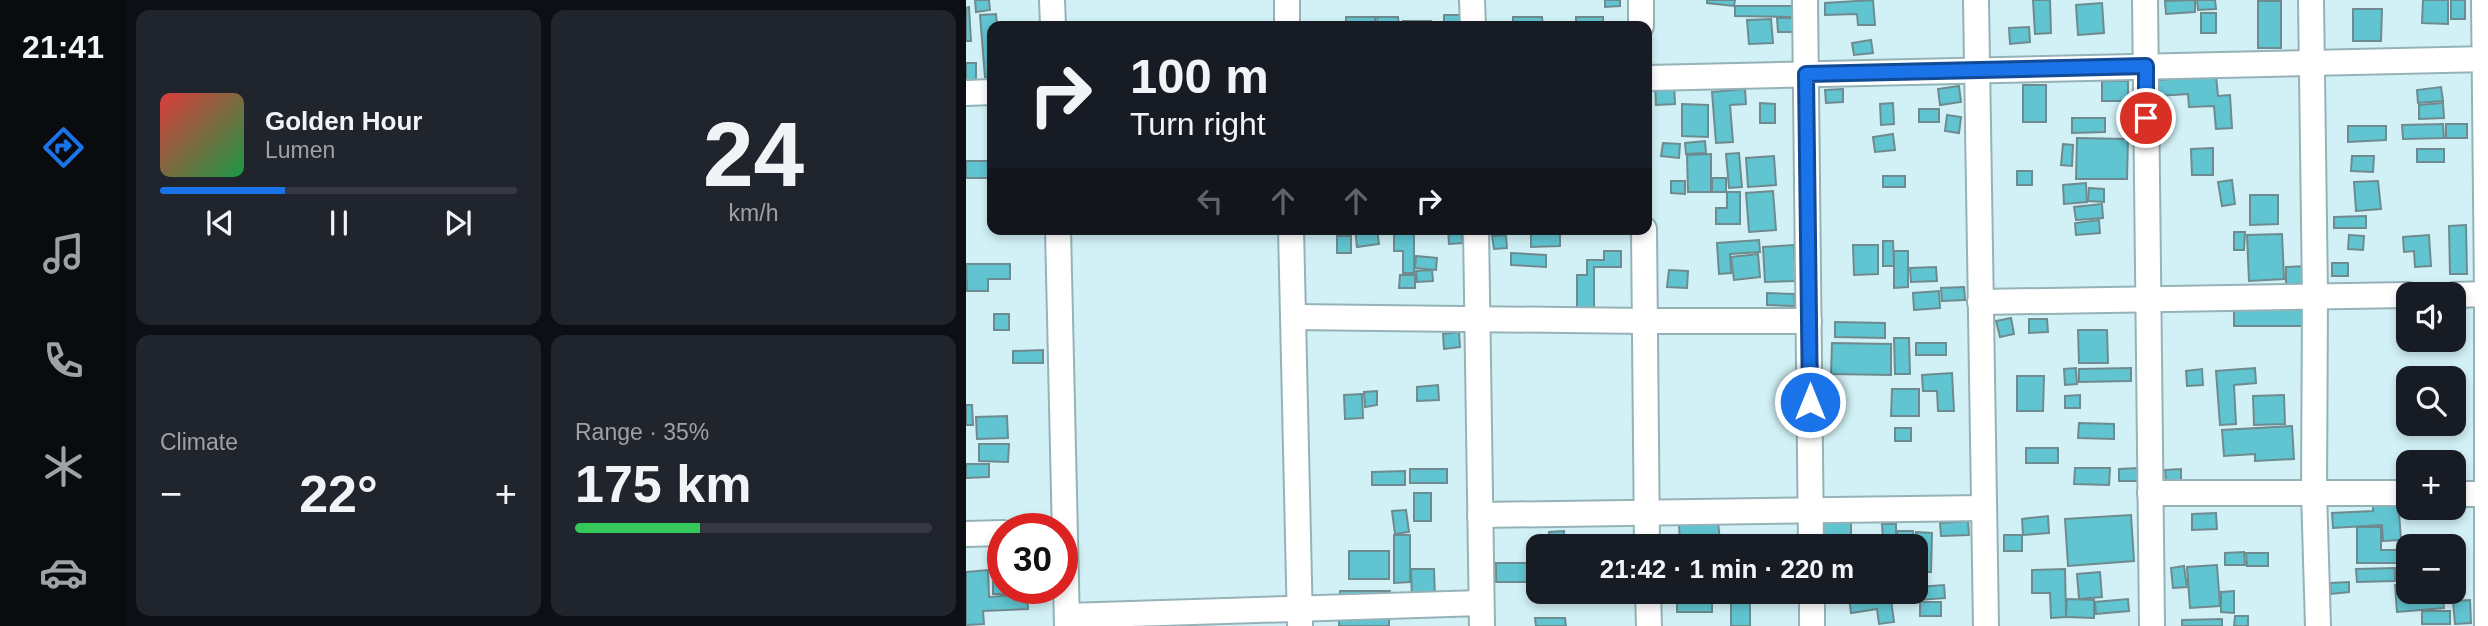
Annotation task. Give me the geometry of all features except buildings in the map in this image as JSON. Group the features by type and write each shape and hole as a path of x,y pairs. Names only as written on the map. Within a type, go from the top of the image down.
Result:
{"street":[{"path":"1052,0 1052,21"},
{"path":"1287,0 1287,21"},
{"path":"1472,0 1473,21"},
{"path":"1641,0 1642,21"},
{"path":"1805,0 1811,534"},
{"path":"1976,0 1986,626"},
{"path":"2145,0 2152,626"},
{"path":"2311,0 2315,296 2314,492 2318,626"},
{"path":"2484,0 2487,626"},
{"path":"1652,78 2486,59"},
{"path":"966,93 987,92"},
{"path":"1058,235 1064,513"},
{"path":"1292,235 1300,618"},
{"path":"1067,621 1482,614 1476,235"},
{"path":"1644,235 1647,534"},
{"path":"2466,295 2487,294"},
{"path":"1980,302 2396,295"},
{"path":"1293,317 1809,320"},
{"path":"2150,493 2396,493"},
{"path":"2466,494 2487,494"},
{"path":"1480,515 1983,508"},
{"path":"966,534 987,533"},
{"path":"1648,604 1649,626"},
{"path":"1812,604 1812,626"}],"route":[{"path":"1810,402 1806,74 2146,66 2146,118"}]}
